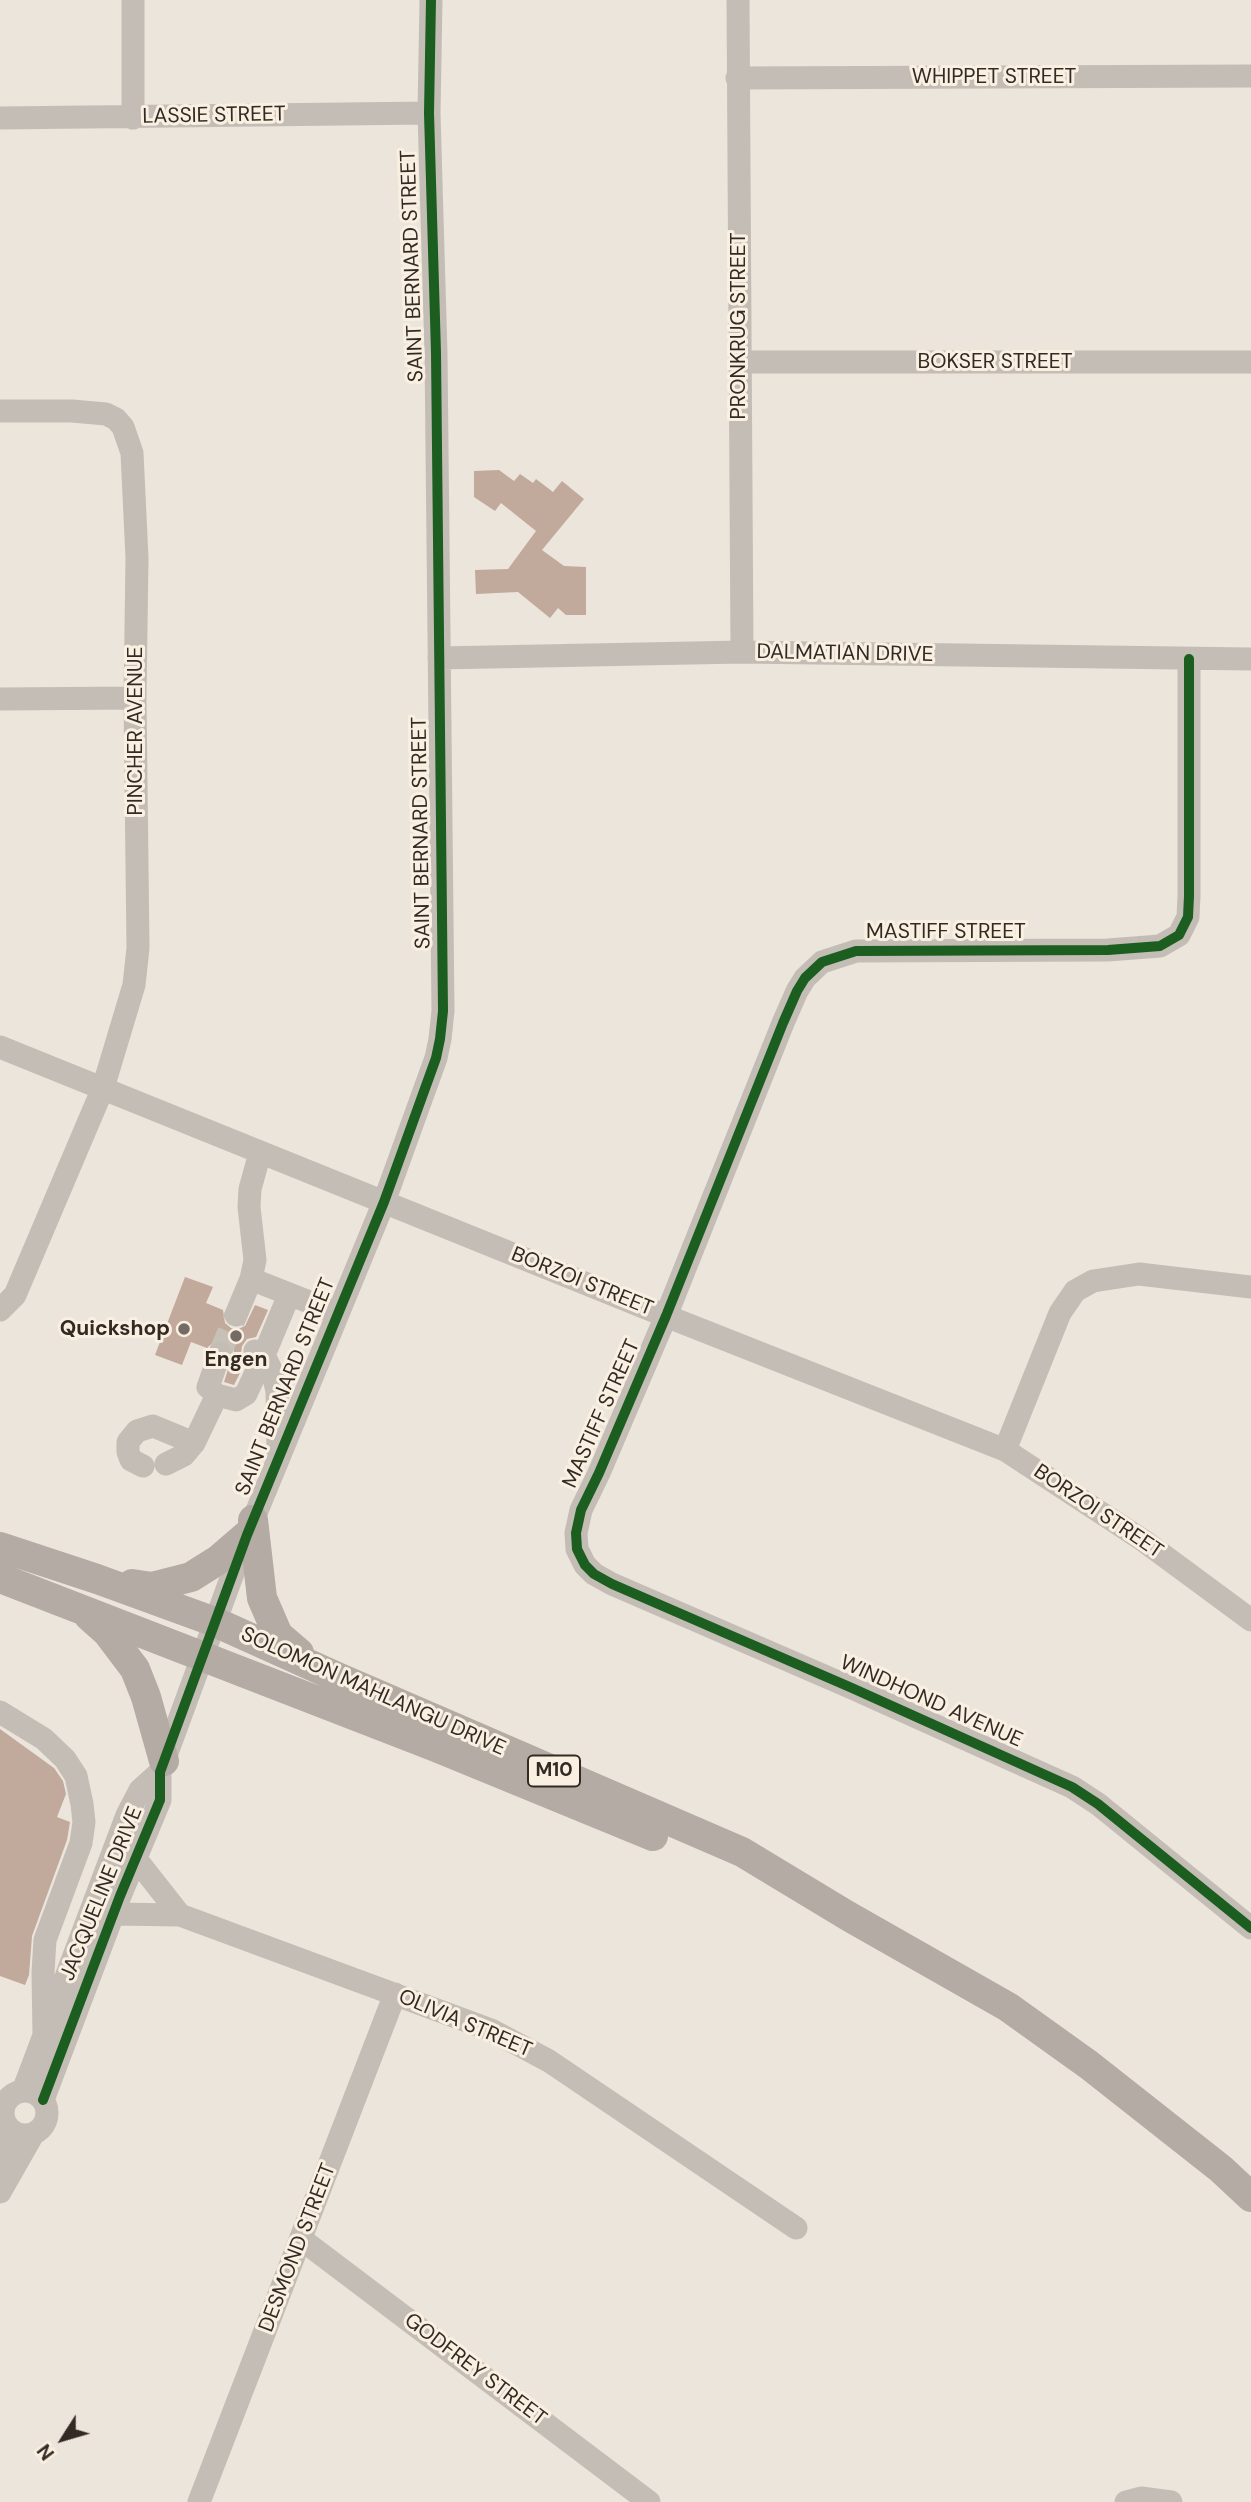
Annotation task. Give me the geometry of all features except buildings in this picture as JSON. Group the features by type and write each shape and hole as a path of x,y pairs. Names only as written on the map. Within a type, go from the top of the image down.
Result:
{"main road":[{"path":"97,1579 152,1587 191,1577 218,1560 250,1528"},
{"path":"250,1528 262,1598 278,1635 296,1651 337,1677"},
{"name":"SOLOMON MAHLANGU DRIVE","path":"0,1547 215,1622 742,1852 848,1916 1009,2007 1131,2098 1221,2169 1251,2197"},
{"name":"SOLOMON MAHLANGU DRIVE","path":"0,1578 436,1747 848,1916"},
{"path":"77,1606 107,1632 135,1669 146,1696 162,1766"}],"street":[{"path":"133,0 134,118"},
{"name":"SAINT BERNARD STREET","path":"215,1622 250,1528 384,1202 436,1058 442,1026 436,353 429,113 431,0"},
{"name":"PRONKRUG STREET","path":"738,0 742,652"},
{"name":"WHIPPET STREET","path":"737,78 1251,76"},
{"name":"LASSIE STREET","path":"0,118 429,113"},
{"name":"BOKSER STREET","path":"739,362 1251,362"},
{"name":"PINCHER AVENUE","path":"0,411 106,414 124,427 132,453 137,558 135,698 138,948 134,985 103,1088 16,1295 0,1310"},
{"name":"DALMATIAN DRIVE","path":"439,658 742,652 1251,659"},
{"name":"MASTIFF STREET","path":"577,1549 576,1534 581,1510 666,1316 783,1023 805,978 822,962 856,951 1108,950 1160,946 1179,935 1188,917 1189,896 1189,659"},
{"path":"0,699 135,698"},
{"name":"BORZOI STREET","path":"0,1047 1005,1450 1144,1542 1251,1620"},
{"path":"236,1315 251,1279 254,1260 249,1198 251,1178 260,1153"},
{"path":"1005,1450 1060,1313 1075,1291 1093,1280 1139,1274 1251,1287"},
{"path":"251,1279 337,1313"},
{"path":"220,1353 208,1382 210,1391 230,1400 242,1397 251,1385 259,1353 289,1296"},
{"path":"259,1353 273,1374 277,1391 279,1457"},
{"path":"166,1464 184,1455 194,1443 217,1395"},
{"path":"143,1466 131,1460 128,1452 131,1436 145,1427 153,1426 194,1443"},
{"name":"WINDHOND AVENUE","path":"577,1549 585,1565 594,1574 612,1584 865,1693 1072,1787 1098,1804 1251,1928"},
{"name":"JACQUELINE DRIVE","path":"20,2093 114,1914 160,1800 162,1766 215,1622"},
{"path":"0,1712 44,1739 65,1759 76,1776 82,1804 84,1822 81,1843 46,1940 43,1972 44,2036"},
{"name":"JACQUELINE DRIVE","path":"20,2093 127,1815 140,1790 162,1766"},
{"path":"136,1859 180,1915"},
{"name":"OLIVIA STREET","path":"114,1914 180,1915 491,2030 527,2047 796,2228"},
{"name":"DESMOND STREET","path":"199,2502 395,1994"},
{"path":"0,2164 5,2104 20,2093 48,2113 47,2119 33,2134 0,2192"},
{"path":"4,2120 19,2134 33,2134"},
{"name":"GODFREY STREET","path":"301,2239 649,2502"},
{"path":"1126,2502 1141,2498 1171,2502"}],"tunnel":[{"path":"220,1353 236,1315"}],"cycle path":[{"path":"43,2100 120,1896 160,1800 160,1772 247,1535 384,1202 436,1058 440,1039 443,1011 436,353 429,113 431,0"},
{"path":"1189,659 1189,896 1188,917 1179,935 1160,946 1108,950 856,951 822,962 805,978 783,1023 666,1316 581,1510 576,1533 577,1549 585,1565 594,1574 612,1584 1072,1787 1098,1804 1251,1928"}],"place":[{"name":"Quickshop","path":"184,1329"},
{"name":"Engen","path":"236,1336"}]}
